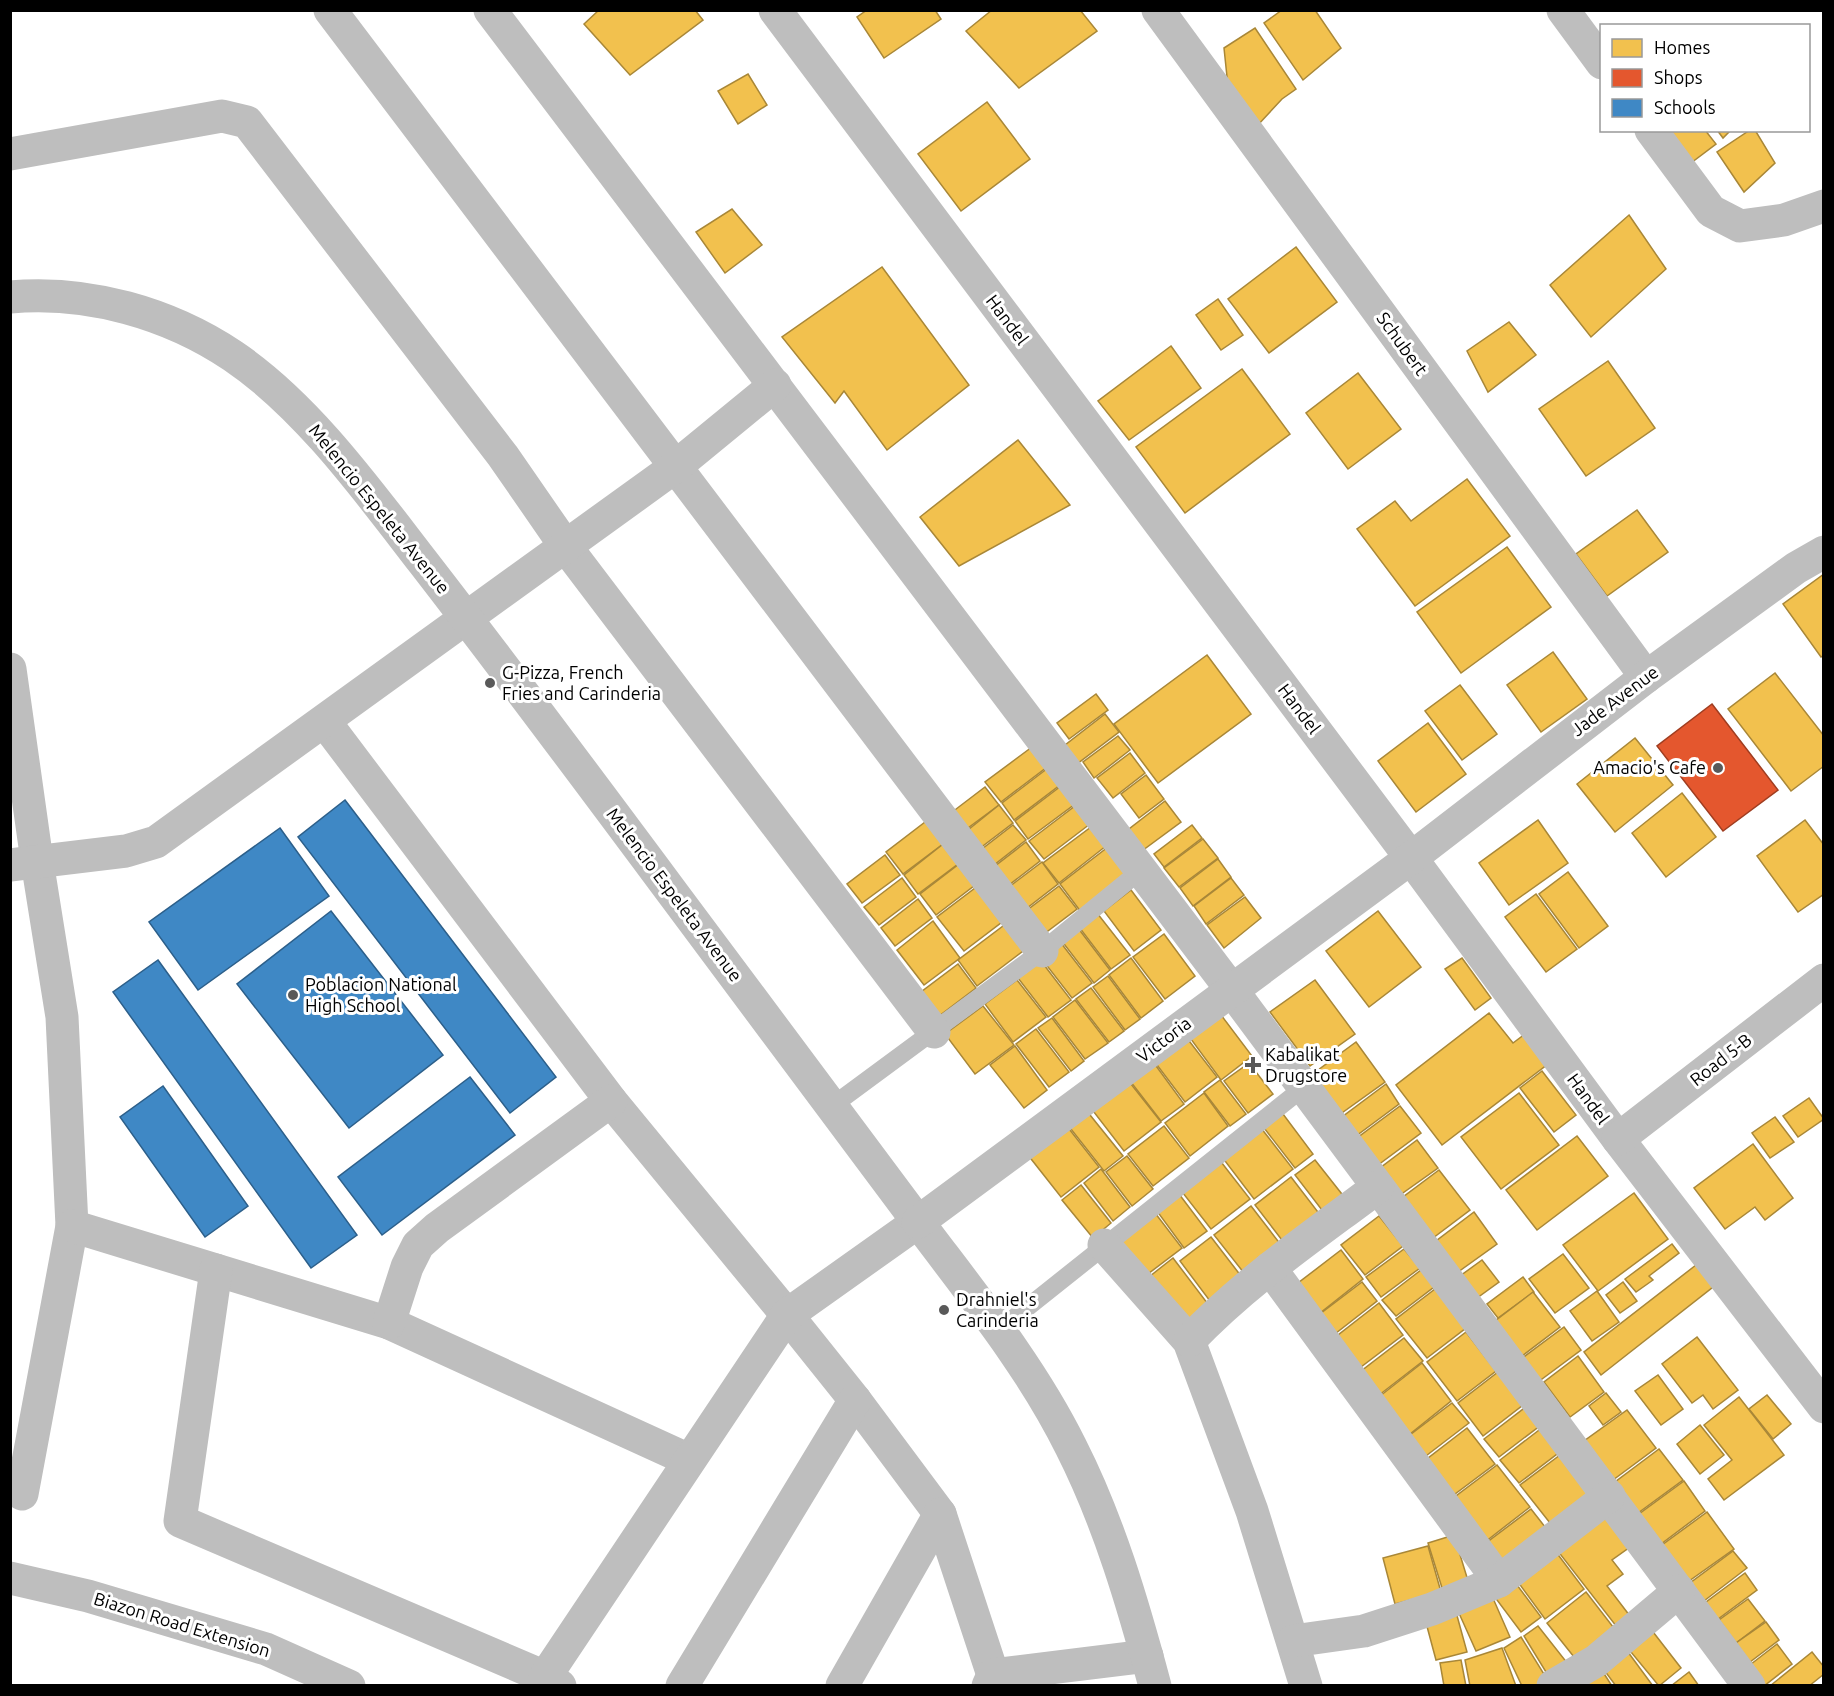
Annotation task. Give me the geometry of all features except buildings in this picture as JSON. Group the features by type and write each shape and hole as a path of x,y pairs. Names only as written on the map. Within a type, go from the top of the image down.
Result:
{"street":[{"path":"330,10 1042,951"},
{"path":"490,10 1231,989 1749,1686"},
{"name":"Handel","path":"775,10 1411,858 1618,1139 1813,1373 1824,1407"},
{"name":"Schubert","path":"1158,10 1646,677"},
{"path":"1563,10 1600,60"},
{"path":"10,154 222,116 247,122 503,456 566,547 934,1032"},
{"path":"1652,132 1711,211 1740,226 1784,220 1824,206"},
{"name":"Melencio Espeleta Avenue","path":"10,297 34,294 140,310 188,330 234,356 273,388 316,430 372,496 467,618 832,1106 999,1330 1037,1387 1071,1445 1099,1508 1119,1562 1151,1671"},
{"path":"24,863 126,851 156,842 675,467 775,385"},
{"name":"Jade Avenue","path":"1411,858 1646,677 1796,568 1824,552"},
{"path":"10,669 24,863 62,1017 72,1226 21,1494"},
{"path":"325,722 610,1101 855,1400 940,1514 990,1680 1151,1671"},
{"name":"Victoria","path":"787,1315 918,1222 1411,858"},
{"name":"Road 5-B","path":"1618,1139 1824,980"},
{"path":"389,1323 407,1267 418,1245 436,1228 610,1101"},
{"path":"1189,1341 1217,1311 1378,1187"},
{"path":"72,1226 389,1323 689,1460"},
{"path":"1104,1245 1189,1341 1252,1511 1306,1686"},
{"path":"1270,1268 1499,1581"},
{"path":"216,1270 180,1521 553,1681 689,1460 787,1315"},
{"path":"682,1686 855,1400"},
{"path":"1293,1641 1364,1630 1432,1610 1499,1581 1609,1496"},
{"path":"842,1686 940,1514"},
{"name":"Biazon Road Extension","path":"10,1578 88,1596 266,1649 349,1686"},
{"path":"1553,1686 1596,1661 1678,1591"}],"lane":[{"path":"832,1106 1042,951 1140,871"},
{"path":"999,1330 1303,1088"}],"place":[{"name":"G-Pizza, French Fries and Carinderia","path":"490,683"},
{"name":"Amacio's Cafe","path":"1718,768"},
{"name":"Poblacion National High School","path":"293,995"},
{"name":"Kabalikat Drugstore","path":"1253,1065"},
{"name":"Drahniel's Carinderia","path":"944,1310"}]}
